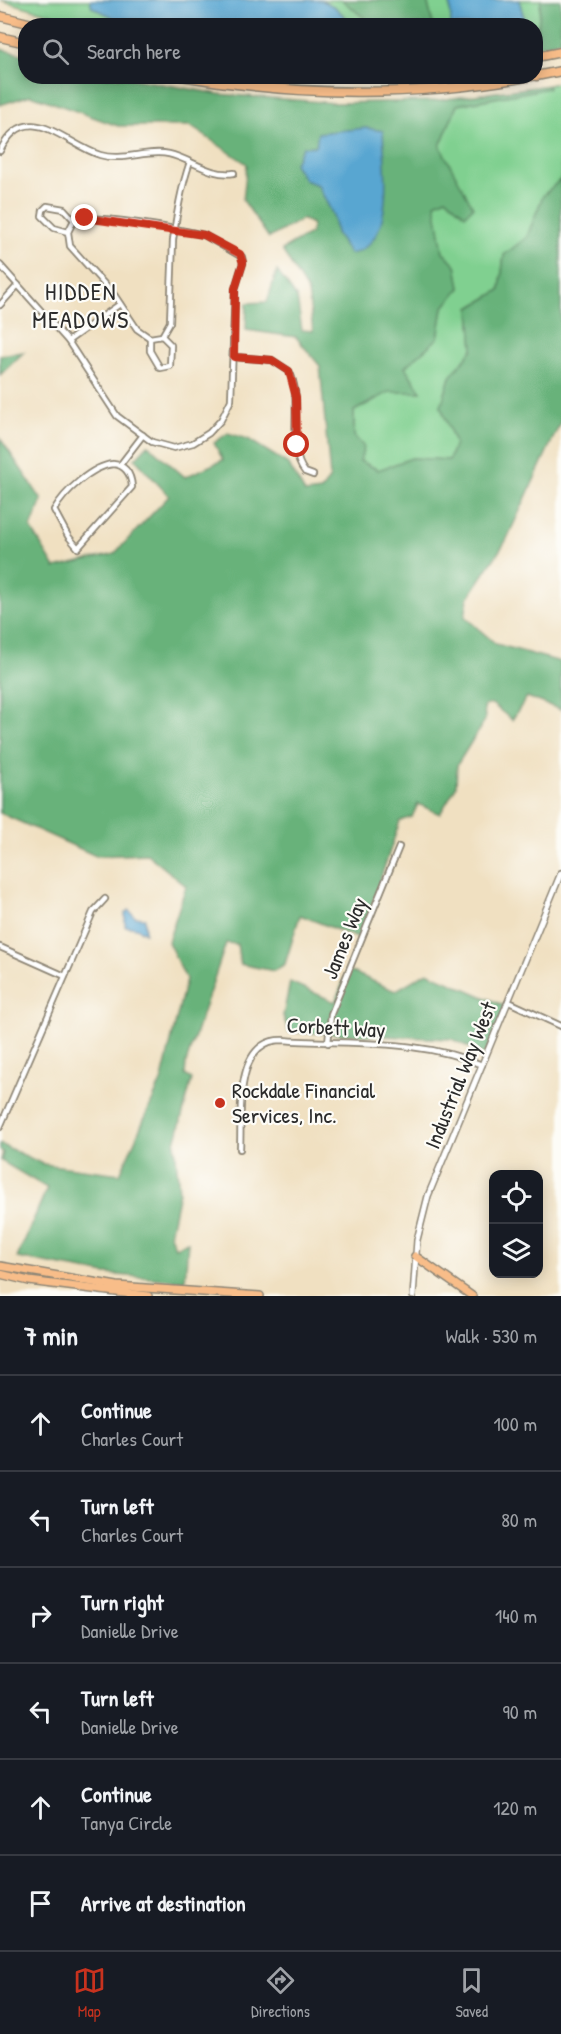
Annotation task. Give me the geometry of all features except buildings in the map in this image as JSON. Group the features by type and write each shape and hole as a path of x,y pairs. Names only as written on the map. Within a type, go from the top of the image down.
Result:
{"highway":[{"path":"0,16 18,20"},
{"path":"0,37 18,41"},
{"path":"543,56 561,52"},
{"path":"543,74 561,71"},
{"path":"235,84 338,92 438,88 470,84"}],"main road":[{"path":"415,1256 472,1296"},
{"path":"0,1266 117,1286 260,1296"},
{"path":"0,1274 29,1281 148,1296"}],"street":[{"path":"0,151 15,129 35,124 107,156 165,153 222,175 234,173"},
{"path":"74,220 68,232 70,246 120,304 141,333 150,339 162,336 170,322 174,230 181,190 190,162"},
{"path":"68,232 54,228 42,216 43,210 47,206 64,209 74,220"},
{"path":"0,265 68,341 117,416 159,445 174,448 188,445 209,433 221,420 231,400 235,289 243,263 242,256 213,238 90,218 74,220"},
{"path":"0,305 2,299 18,285"},
{"path":"68,341 120,304"},
{"path":"150,339 150,351 160,368 170,366 171,345 162,336"},
{"path":"234,357 272,360 282,365 291,374 296,397 298,459 305,472 313,475"},
{"path":"120,465 130,475 132,485 129,492 78,548 54,514 56,506 99,466 120,465 143,435"},
{"name":"James Way","path":"328,1043 331,1014 399,847"},
{"name":"Industrial Way West","path":"413,1296 418,1232 428,1196 561,873"},
{"path":"0,1127 93,912 105,899"},
{"path":"0,947 65,976"},
{"path":"508,1002 561,1026"},
{"name":"Corbett Way","path":"240,1149 245,1071 254,1052 275,1041 433,1049 460,1055 482,1065"}],"green space":[{"path":"0,0 90,0 92,7 115,18 66,18"},
{"path":"321,0 342,0 364,18 347,18 335,7"},
{"path":"342,0 427,0 431,18 364,18"},
{"path":"427,0 450,0 451,18 431,18"},
{"path":"519,0 541,0 539,18 524,18"},
{"path":"541,0 561,0 561,41 543,45 543,18 539,18"},
{"path":"0,49 18,53 18,84 162,84 218,94 336,103 431,101 548,85 549,88 457,105 440,146 473,207 465,215 446,198 435,203 443,252 456,265 460,288 443,308 438,338 405,367 421,392 389,392 354,411 354,436 364,447 360,461 378,470 412,458 449,460 455,443 441,407 450,377 473,349 470,308 500,290 504,255 527,237 543,196 561,179 561,421 506,541 468,598 465,617 496,644 561,662 561,710 527,697 512,720 492,704 484,706 485,720 457,765 456,787 440,814 418,804 412,817 400,821 360,939 300,915 285,964 274,971 240,964 237,944 226,943 186,1063 185,1075 192,1079 175,1143 179,1192 170,1235 175,1247 188,1242 185,1281 106,1274 17,1258 47,1188 1,1161 3,1152 0,1150 0,1144 43,1164 120,1174 162,1079 186,979 168,942 186,886 147,854 96,856 0,813 0,438 42,500 31,528 55,568 114,554 169,496 135,459 148,445 185,477 223,460 214,443 228,433 248,439 288,464 305,493 321,491 330,477 320,366 296,337 246,330 247,303 267,302 277,271 297,298 302,330 313,331 308,292 282,250 311,233 312,224 302,219 269,238 243,200 247,164 190,126 118,126 31,95 0,105","holes":["316,146 350,254 336,233 333,215 318,185 305,180 303,147"]},
{"path":"561,82 561,179 543,196 527,237 504,256 500,290 470,308 473,349 450,377 441,407 455,443 449,460 412,458 379,470 360,461 354,436 354,411 389,392 421,391 404,367 438,338 443,308 460,288 456,265 443,252 434,203 446,198 472,207 440,146 457,105 548,88 548,85"},
{"path":"24,352 0,375 0,355"},
{"path":"348,970 395,991 427,972 505,1006 485,1055 452,1039 289,1032 283,1016 290,982 335,1002"}],"water":[{"path":"90,0 321,0 335,7 346,18 115,18 92,7"},
{"path":"450,0 519,0 524,18 451,18"},
{"path":"366,128 383,131 385,202 382,220 376,235 365,247 350,254 336,233 333,215 318,185 305,180 294,164 303,147 316,146 318,133"},
{"path":"129,910 135,917 145,918 145,933 137,928 125,926 125,913"}],"place":[{"name":"Rockdale Financial Services, Inc.","path":"220,1103"}],"district":[{"name":"HIDDEN MEADOWS","path":"81,305"}],"route":[{"path":"85,218 204,235 242,256 243,263 235,289 234,357 272,360 289,371 296,397 297,445"}]}
